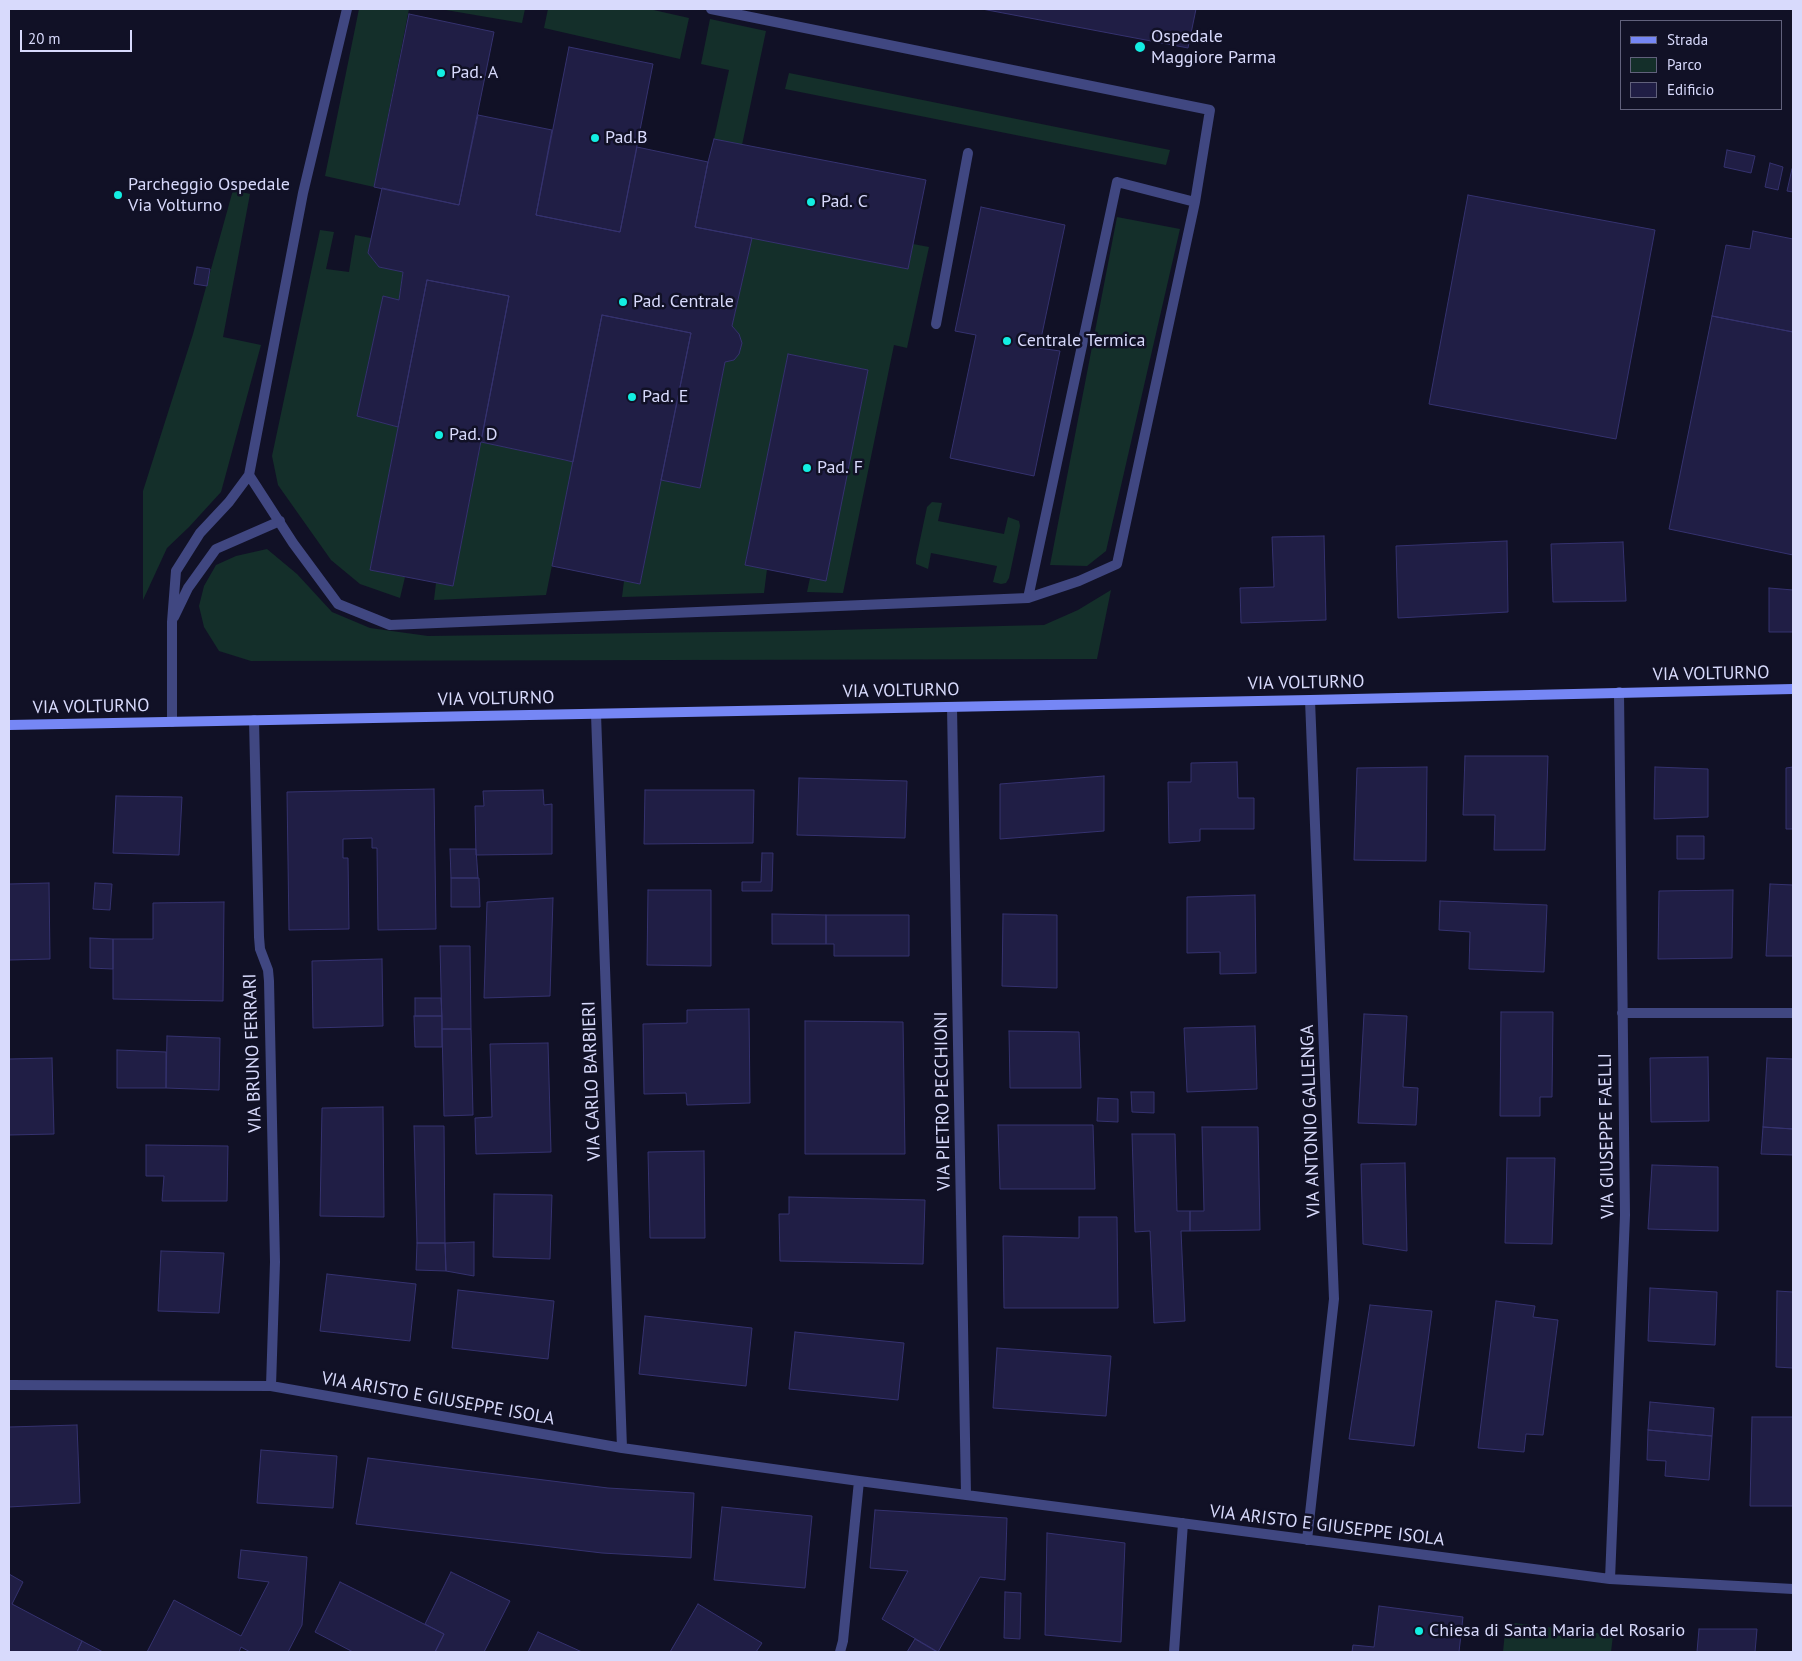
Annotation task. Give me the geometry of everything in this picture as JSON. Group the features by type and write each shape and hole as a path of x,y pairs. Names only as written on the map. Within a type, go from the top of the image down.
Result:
{"street":[{"path":"172,722 172,622 176,571 200,533 229,502 250,475 304,193 347,9"},
{"path":"250,475 293,542 338,604 390,625 1028,598 1079,581 1116,564 1195,202 1210,110 711,9"},
{"path":"936,324 968,153"},
{"path":"1028,598 1117,182 1195,202"},
{"path":"172,622 188,588 216,549 280,521"},
{"name":"VIA VOLTURNO","path":"9,725 1310,700 1793,688"},
{"name":"VIA GIUSEPPE FAELLI","path":"1610,1579 1625,1215 1619,692"},
{"name":"VIA ANTONIO GALLENGA","path":"1308,1540 1334,1299 1310,700"},
{"name":"VIA PIETRO PECCHIONI","path":"952,707 966,1494"},
{"name":"VIA CARLO BARBIERI","path":"596,714 622,1448"},
{"name":"VIA BRUNO FERRARI","path":"254,720 259,937 262,954 268,970 270,1001 275,1262 271,1386"},
{"path":"1622,1013 1793,1013"},
{"name":"VIA ARISTO E GIUSEPPE ISOLA","path":"9,1386 271,1386 622,1448 859,1481 1610,1579 1793,1589"},
{"path":"840,1652 843,1641 859,1481"},
{"path":"1174,1652 1182,1523"}],"green space":[{"path":"359,9 409,9 374,187 325,176"},
{"path":"440,9 525,9 522,23"},
{"path":"548,9 649,9 689,18 680,59 544,28"},
{"path":"710,19 766,31 742,145 714,139 729,70 701,64"},
{"path":"789,73 1170,150 1166,165 785,89"},
{"path":"233,190 250,194 223,337 261,345 221,492 167,548 143,600 143,491 193,334"},
{"path":"1117,217 1180,229 1106,551 1087,566 1050,565"},
{"path":"320,230 334,232 326,269 349,272 355,235 371,238 368,253 379,267 403,272 399,300 383,296 357,416 398,427 370,570 405,577 400,598 360,584 331,560 278,485 272,456"},
{"path":"752,238 908,269 913,244 929,247 907,348 894,345 843,593 807,592 810,578 826,580 868,370 788,354 745,565 767,569 764,593 622,597 624,581 640,584 661,480 700,488 725,362 734,360 739,334 732,326"},
{"path":"481,442 573,462 546,595 434,600 436,583 453,586"},
{"path":"932,502 942,503 938,521 1004,534 1008,517 1019,521 1020,526 1009,578 1006,583 993,582 997,566 931,553 928,569 916,564 927,507"},
{"path":"267,549 297,574 332,612 370,628 428,636 1044,625 1078,610 1111,590 1097,659 251,661 219,651 204,627 199,606 204,586 216,565 236,556"},
{"path":"1506,1622 1613,1635 1611,1652 1503,1652"}],"building":[{"path":"982,9 1196,9 1188,48"},
{"name":"Pad. A","path":"409,14 494,32 459,205 374,187"},
{"name":"Pad.B","path":"569,47 653,64 620,232 536,215"},
{"name":"Pad. Centrale","path":"478,115 552,130 536,215 620,232 637,147 708,162 695,227 752,238 732,326 739,334 742,343 739,354 734,360 725,362 700,488 661,480 691,333 602,315 573,462 481,442 509,296 427,280 398,427 357,416 383,296 399,300 403,272 379,267 368,253 382,188 459,205"},
{"name":"Pad. C","path":"714,139 926,180 908,269 695,227"},
{"path":"1727,150 1755,156 1751,173 1724,167"},
{"path":"1770,163 1783,167 1778,190 1765,187"},
{"path":"1793,169 1793,192 1787,191"},
{"path":"1468,195 1655,230 1616,439 1429,404"},
{"name":"Centrale Termica","path":"981,207 1065,225 1039,348 1060,351 1034,476 950,458 976,335 955,331"},
{"path":"1753,231 1793,239 1793,332 1712,316 1726,245 1750,249"},
{"path":"197,267 210,269 207,286 194,284"},
{"name":"Pad. D","path":"427,280 509,296 453,586 370,570"},
{"name":"Pad. E","path":"602,315 691,333 640,584 552,566"},
{"path":"1712,316 1793,332 1793,555 1669,529"},
{"name":"Pad. F","path":"788,354 868,370 826,581 745,565"},
{"path":"1324,536 1326,620 1241,623 1240,588 1274,587 1272,537"},
{"path":"1507,541 1508,612 1398,618 1396,546"},
{"path":"1623,542 1626,601 1553,602 1551,544"},
{"path":"1769,588 1793,590 1793,632 1769,632"},
{"path":"1465,756 1548,756 1545,850 1494,850 1495,815 1463,815"},
{"path":"1237,762 1238,798 1254,798 1254,829 1200,829 1200,841 1169,843 1168,782 1191,782 1191,763"},
{"path":"1427,767 1426,861 1354,860 1357,768"},
{"path":"1655,767 1708,769 1708,817 1654,819"},
{"path":"1793,767 1793,829 1786,829 1786,768"},
{"path":"1104,776 1104,831 1000,839 1000,784"},
{"path":"799,778 907,781 905,838 797,835"},
{"path":"434,789 436,929 378,930 377,848 372,848 372,838 343,839 343,858 348,858 349,929 289,930 287,792"},
{"path":"543,790 544,805 552,804 552,854 476,855 475,806 484,806 483,791"},
{"path":"645,790 754,790 753,843 644,844"},
{"path":"116,796 182,797 179,855 113,853"},
{"path":"1677,836 1704,836 1704,859 1677,859"},
{"path":"450,849 476,849 478,878 451,878"},
{"path":"762,853 773,853 772,891 742,891 742,882 761,882"},
{"path":"451,878 479,878 480,907 451,907"},
{"path":"49,883 50,959 9,960 9,884"},
{"path":"95,883 112,884 110,910 93,909"},
{"path":"1770,884 1793,885 1793,956 1766,956"},
{"path":"648,890 711,890 711,966 647,965"},
{"path":"1733,890 1732,958 1658,959 1659,891"},
{"path":"1255,895 1256,973 1220,974 1220,952 1187,953 1187,897"},
{"path":"553,898 550,996 484,998 487,902"},
{"path":"1440,901 1547,905 1544,972 1469,969 1470,932 1439,930"},
{"path":"224,902 223,1001 113,999 113,939 153,939 153,903"},
{"path":"772,914 826,915 826,944 772,944"},
{"path":"1003,914 1057,915 1057,988 1002,986"},
{"path":"826,915 909,915 909,956 834,956 834,944 826,944"},
{"path":"90,938 113,939 113,969 90,968"},
{"path":"440,946 470,946 471,1029 442,1029"},
{"path":"382,959 383,1026 313,1028 312,961"},
{"path":"415,998 441,998 442,1016 415,1016"},
{"path":"749,1009 750,1103 687,1105 686,1093 644,1094 643,1024 687,1023 687,1010"},
{"path":"1501,1012 1553,1012 1552,1097 1540,1097 1540,1116 1500,1116"},
{"path":"1364,1014 1407,1016 1403,1087 1418,1088 1416,1125 1358,1123"},
{"path":"414,1016 442,1016 442,1047 415,1047"},
{"path":"805,1021 903,1022 905,1154 805,1154"},
{"path":"1255,1026 1257,1089 1187,1092 1184,1028"},
{"path":"442,1029 471,1029 473,1115 444,1116"},
{"path":"1009,1031 1079,1032 1081,1088 1010,1088"},
{"path":"167,1036 220,1038 219,1090 166,1088"},
{"path":"548,1043 551,1152 476,1154 475,1118 492,1117 490,1044"},
{"path":"117,1050 166,1052 166,1088 117,1088"},
{"path":"1708,1057 1709,1121 1651,1122 1650,1058"},
{"path":"52,1058 54,1134 9,1135 9,1059"},
{"path":"1767,1058 1793,1059 1793,1129 1763,1127"},
{"path":"1131,1092 1154,1092 1154,1113 1132,1112"},
{"path":"1098,1098 1118,1099 1118,1122 1097,1121"},
{"path":"383,1107 384,1217 320,1216 322,1108"},
{"path":"998,1125 1093,1125 1095,1189 1000,1189"},
{"path":"414,1126 444,1126 445,1243 417,1243"},
{"path":"1202,1127 1258,1127 1260,1230 1190,1231 1190,1211 1204,1211"},
{"path":"1763,1127 1793,1129 1793,1155 1761,1154"},
{"path":"1132,1134 1175,1134 1177,1211 1190,1211 1190,1231 1181,1231 1185,1321 1154,1323 1150,1231 1135,1232"},
{"path":"146,1145 228,1146 227,1201 162,1201 164,1176 146,1176"},
{"path":"704,1151 705,1238 650,1238 648,1152"},
{"path":"1507,1158 1555,1158 1552,1244 1505,1243"},
{"path":"1405,1163 1407,1251 1363,1244 1361,1164"},
{"path":"1652,1165 1718,1167 1718,1231 1648,1229"},
{"path":"494,1194 552,1195 550,1259 493,1257"},
{"path":"789,1197 925,1200 923,1264 780,1261 779,1214 789,1214"},
{"path":"1079,1217 1117,1217 1118,1308 1004,1308 1003,1236 1079,1238"},
{"path":"474,1242 474,1276 446,1271 445,1243"},
{"path":"417,1243 445,1243 446,1271 416,1270"},
{"path":"161,1251 224,1253 219,1313 158,1311"},
{"path":"327,1274 416,1284 410,1341 320,1331"},
{"path":"1650,1288 1717,1292 1715,1345 1648,1341"},
{"path":"458,1290 554,1301 548,1359 452,1348"},
{"path":"1777,1291 1793,1292 1793,1368 1776,1367"},
{"path":"1496,1301 1535,1306 1533,1317 1558,1320 1543,1435 1526,1434 1524,1452 1478,1448"},
{"path":"1370,1305 1432,1311 1414,1446 1349,1439"},
{"path":"645,1316 752,1328 746,1386 639,1374"},
{"path":"795,1332 904,1343 898,1400 789,1389"},
{"path":"997,1348 1111,1356 1106,1416 993,1408"},
{"path":"1650,1402 1714,1408 1712,1436 1648,1430"},
{"path":"1752,1417 1793,1417 1793,1506 1750,1506"},
{"path":"77,1425 80,1503 9,1507 9,1427"},
{"path":"1648,1430 1712,1436 1709,1480 1665,1476 1666,1461 1647,1460"},
{"path":"261,1450 337,1456 333,1508 257,1503"},
{"path":"368,1458 608,1488 694,1493 691,1558 602,1553 356,1524"},
{"path":"722,1507 812,1516 805,1588 714,1580"},
{"path":"875,1510 1007,1518 1005,1580 980,1577 938,1652 882,1619 908,1571 870,1568"},
{"path":"1047,1533 1125,1543 1121,1642 1045,1635"},
{"path":"241,1550 307,1557 302,1625 288,1652 250,1652 241,1647 239,1652 147,1652 174,1600 241,1636 269,1582 238,1578"},
{"path":"451,1572 510,1601 484,1652 435,1652 444,1634 425,1624"},
{"path":"9,1574 23,1582 12,1604 82,1641 77,1652 9,1652"},
{"path":"340,1582 444,1634 435,1652 353,1652 315,1632"},
{"path":"1005,1592 1021,1593 1020,1639 1004,1638"},
{"path":"698,1604 762,1643 756,1652 670,1652"},
{"name":"Chiesa di Santa Maria del Rosario","path":"1379,1606 1463,1617 1459,1652 1352,1652 1353,1645 1374,1647"},
{"path":"1699,1629 1757,1629 1755,1652 1697,1652"},
{"path":"538,1632 582,1652 528,1652"},
{"path":"915,1639 937,1652 907,1652"},
{"path":"82,1641 103,1652 77,1652"}],"place":[{"name":"Ospedale Maggiore Parma","path":"1140,47"},
{"name":"Pad. A","path":"441,73"},
{"name":"Pad.B","path":"595,138"},
{"name":"Parcheggio Ospedale Via Volturno","path":"118,195"},
{"name":"Pad. C","path":"811,202"},
{"name":"Pad. Centrale","path":"623,302"},
{"name":"Centrale Termica","path":"1007,341"},
{"name":"Pad. E","path":"632,397"},
{"name":"Pad. D","path":"439,435"},
{"name":"Pad. F","path":"807,468"},
{"name":"Chiesa di Santa Maria del Rosario","path":"1419,1631"}]}
